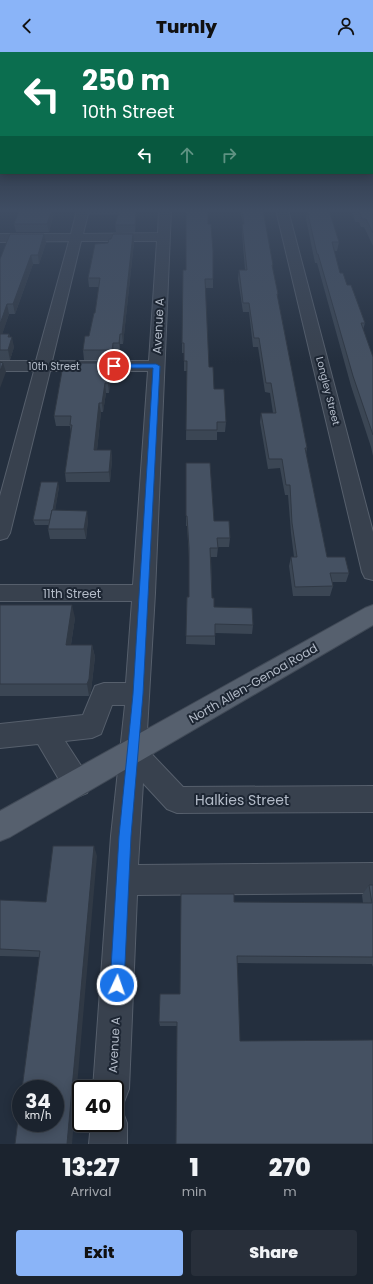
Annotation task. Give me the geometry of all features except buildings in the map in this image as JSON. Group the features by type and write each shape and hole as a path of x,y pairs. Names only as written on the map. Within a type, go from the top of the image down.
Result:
{"main road":[{"name":"North Allen-Genoa Road","path":"0,827 373,614"}],"street":[{"path":"0,533 70,261"},
{"name":"Avenue A","path":"112,1080 125,836 138,694 162,261"},
{"name":"Longley Street","path":"295,261 373,572"},
{"name":"10th Street","path":"0,366 156,366"},
{"name":"11th Street","path":"0,593 144,593"},
{"path":"0,736 92,726 104,694 138,694"},
{"path":"44,731 77,784"},
{"name":"Halkies Street","path":"133,752 176,800 373,799"},
{"path":"123,880 373,878"},
{"path":"108,1144 109,1132"}],"route":[{"path":"114,366 156,366 138,694 125,836 117,985"}]}
